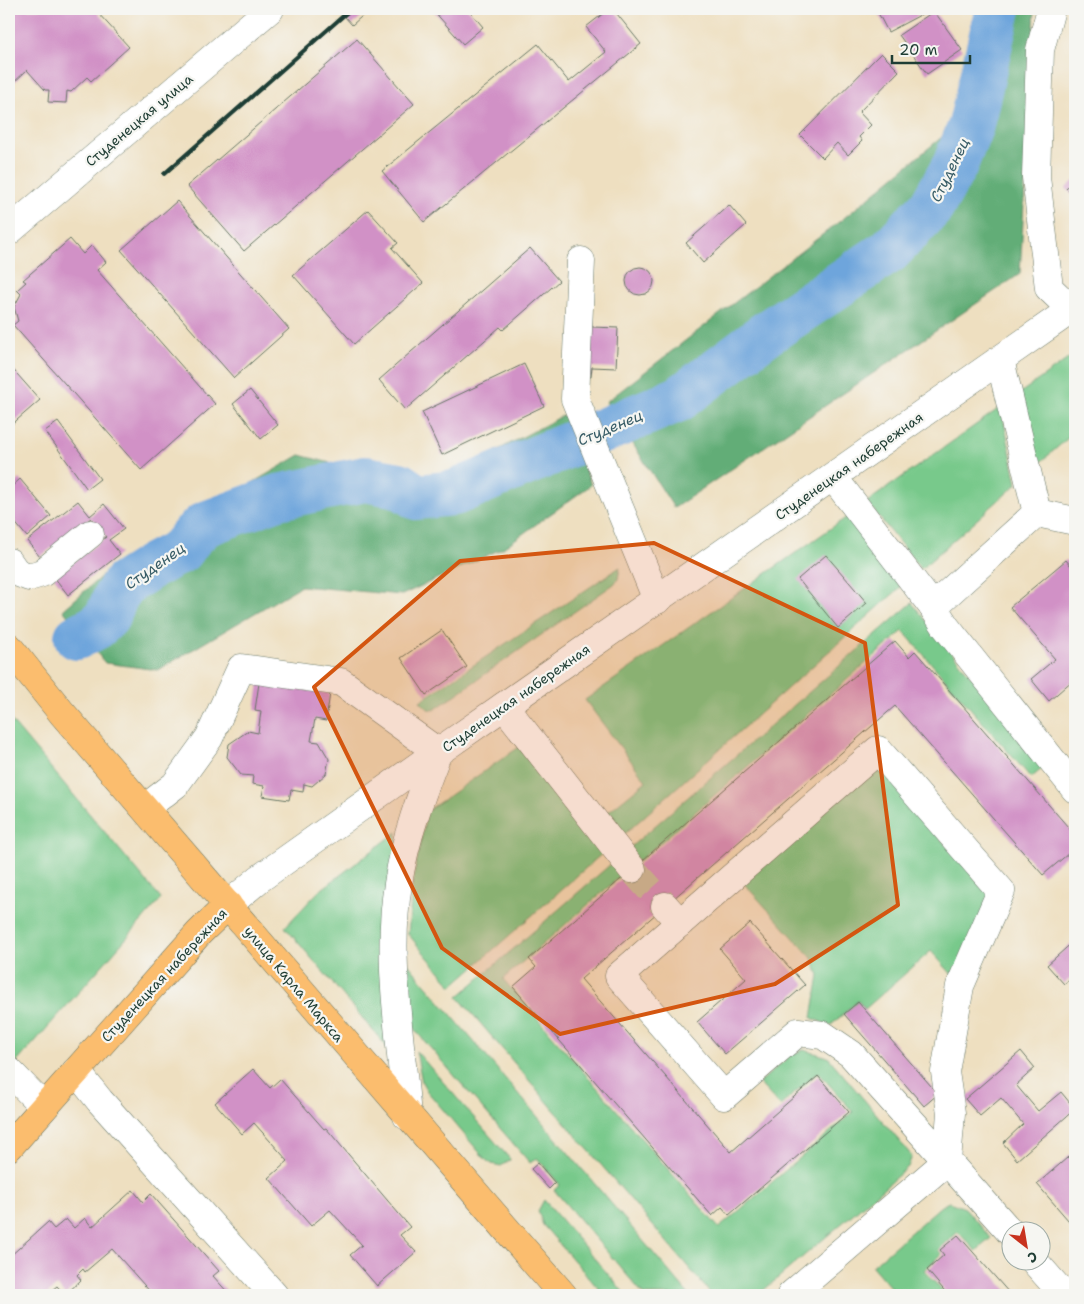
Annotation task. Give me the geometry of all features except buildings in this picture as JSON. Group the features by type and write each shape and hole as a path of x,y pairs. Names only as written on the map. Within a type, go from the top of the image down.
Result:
{"main road":[{"name":"улица Карла Маркса","path":"9,648 62,713 407,1116 563,1295"},
{"name":"Студенецкая набережная","path":"9,1147 199,933 228,905"}],"street":[{"name":"Студенецкая улица","path":"9,231 270,9"},
{"path":"1051,9 1040,50 1036,177 1049,288 1074,309"},
{"path":"581,261 574,399 657,600"},
{"name":"Студенецкая набережная","path":"228,905 259,879 438,752 1074,309"},
{"path":"1000,360 1037,513"},
{"path":"833,477 934,607 946,627 1075,789"},
{"path":"1037,513 1075,521"},
{"path":"934,607 1037,513"},
{"path":"9,562 16,572 29,577 42,573 90,534"},
{"path":"145,808 175,785 208,738 241,668 341,682 438,752 417,807 398,885 394,957 407,1116"},
{"path":"504,706 632,869"},
{"path":"791,1295 947,1161 951,1113 945,1072 960,986 1001,891 878,750 672,915 619,976 724,1096 798,1032 823,1035 852,1054 947,1161 1002,1223"},
{"path":"9,1071 44,1107"},
{"path":"76,1072 100,1102 274,1295"},
{"path":"1044,1272 1064,1295"}],"highlighted area":[{"path":"654,543 865,643 898,905 775,984 560,1034 442,948 314,687 460,561"}],"green space":[{"path":"994,9 1035,9 1020,274 674,508 606,402 844,218 942,137 980,51"},
{"path":"1075,354 1075,432 1035,467 1020,393"},
{"path":"1001,407 1017,484 921,569 867,502"},
{"path":"564,415 591,485 503,548 402,595 301,586 158,670 105,663 63,610 120,560 300,455 426,488"},
{"path":"847,517 901,587 619,839 603,816 646,781 585,700"},
{"path":"620,567 618,579 614,584 434,710 428,709 420,701"},
{"path":"912,603 1044,767 1031,778 903,631 638,862 627,850"},
{"path":"9,718 161,899 9,1071"},
{"path":"522,745 604,852 452,986 408,934 413,879 427,811"},
{"path":"872,760 990,895 956,979 931,951 865,1009 858,1001 830,1026 812,1018 819,975 812,958 738,877"},
{"path":"397,832 392,1053 285,927 318,892"},
{"path":"612,863 622,875 503,979 719,1228 853,1112 818,1072 780,1106 759,1083 792,1054 804,1050 828,1057 912,1156 908,1167 758,1295 712,1295 458,997"},
{"path":"408,964 689,1295 644,1295 554,1190 560,1185 537,1158 530,1163 414,1029 409,995"},
{"path":"416,1051 510,1160 501,1166 486,1160 427,1091 422,1082"},
{"path":"544,1200 626,1295 604,1295 543,1225 538,1211"},
{"path":"949,1202 965,1208 991,1238 976,1251 958,1232 938,1250 942,1254 924,1270 946,1295 897,1295 872,1266 941,1206"}],"waterway":[{"name":"Студенец","path":"77,637 96,627 107,617 116,596 124,584 180,551 205,524 278,497 365,479 399,485 417,497 454,493 679,399 764,335 889,251 932,206 955,165 971,125 998,9"}],"tunnel":[{"path":"632,869 665,906"}],"railway":[{"path":"164,174 351,9"}]}
